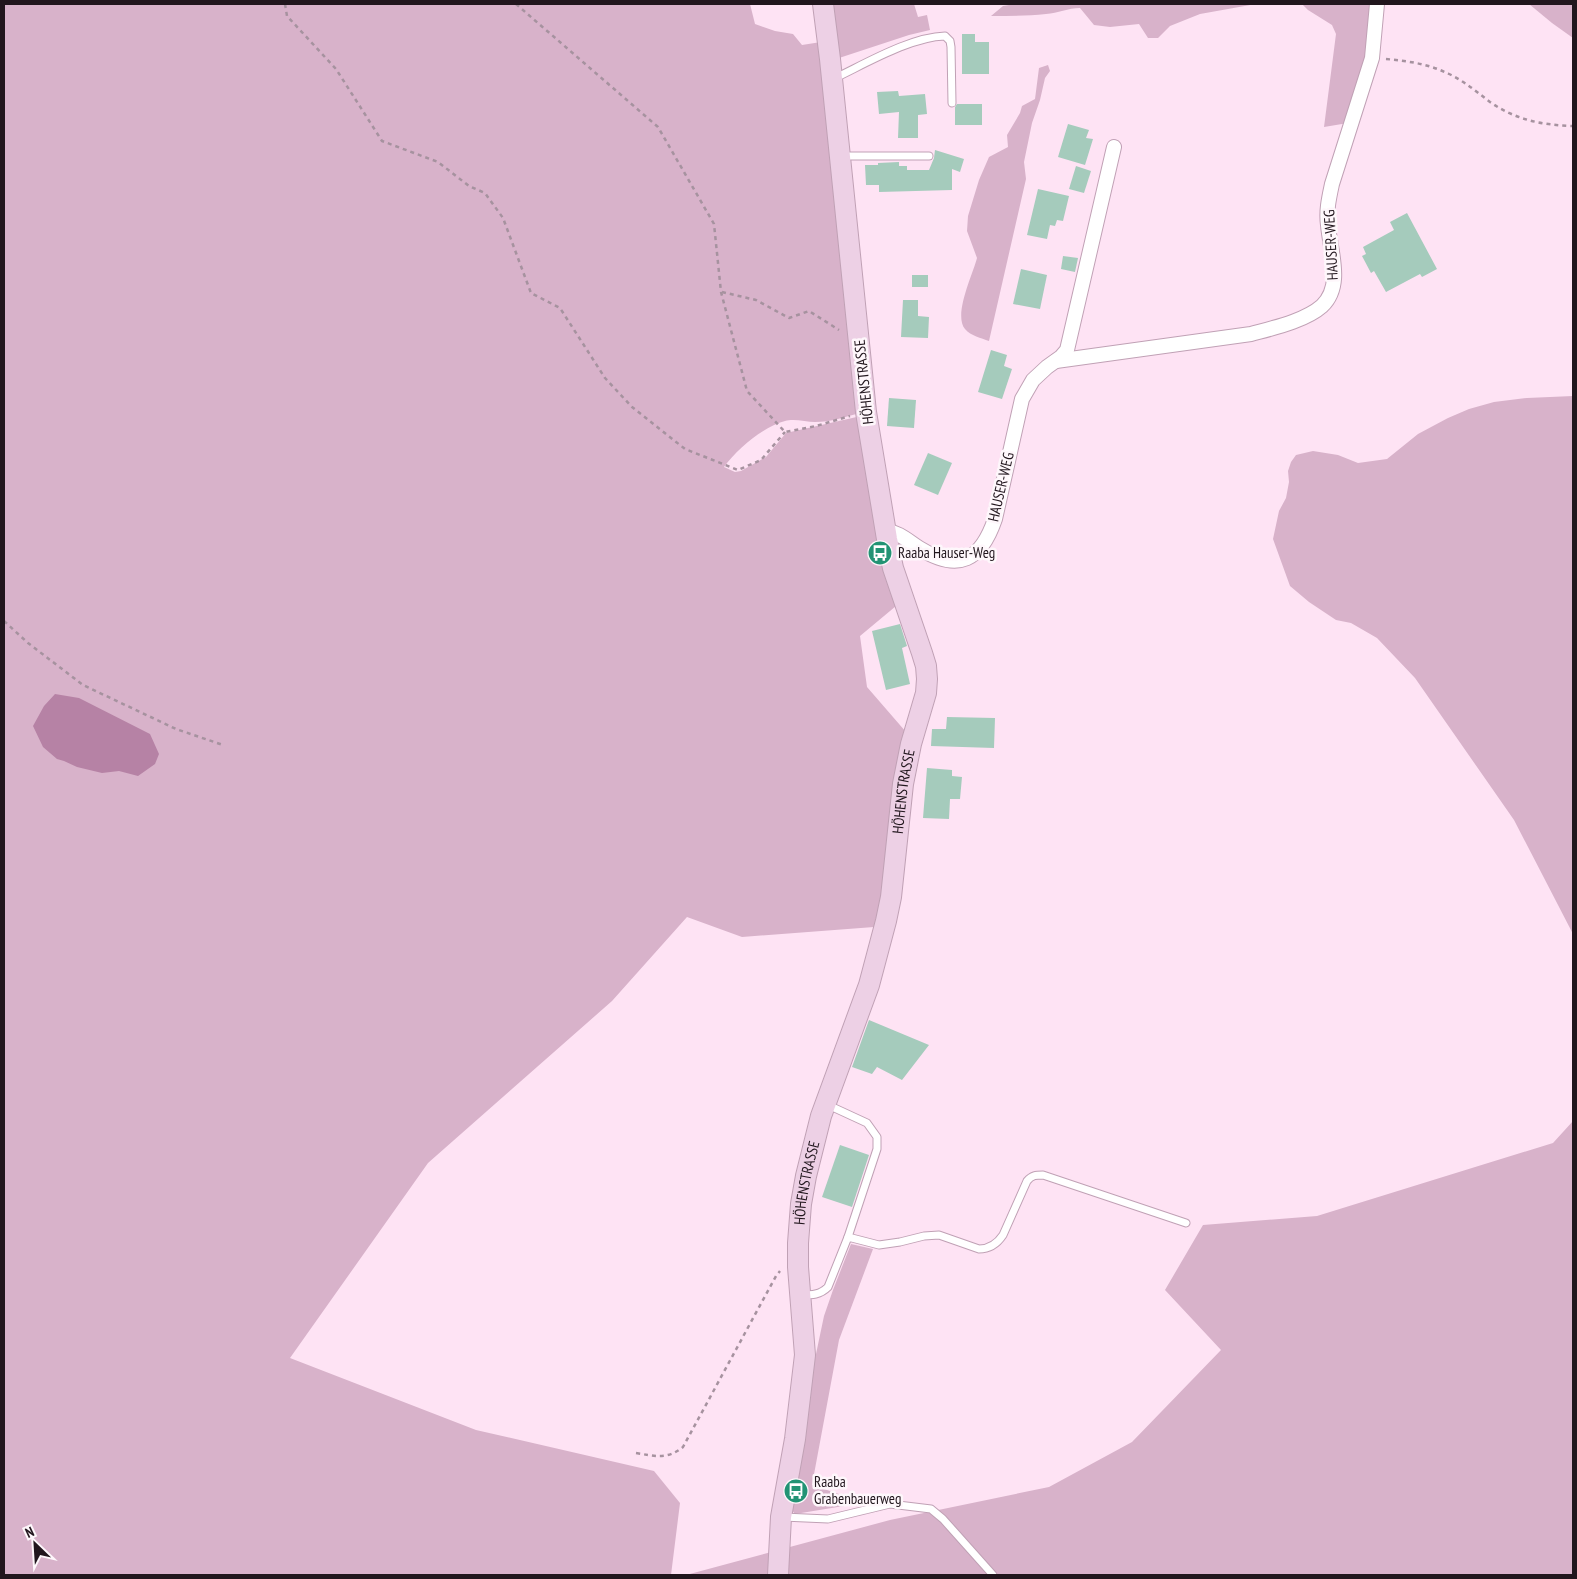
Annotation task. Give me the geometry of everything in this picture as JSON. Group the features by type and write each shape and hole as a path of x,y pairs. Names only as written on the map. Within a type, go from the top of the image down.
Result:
{"street":[{"name":"HÖHENSTRASSE","path":"778,1575 780,1517 795,1439 805,1355 798,1267 801,1204 821,1116 867,992 879,949 891,897 903,784 909,753 926,692 927,679 926,666 893,568 866,412 832,79 822,4"},
{"name":"HAUSER-WEG","path":"1056,361 1251,334 1302,317 1321,306 1328,299 1334,283 1334,266 1328,224 1328,201 1372,58 1377,4"},
{"name":"HAUSER-WEG","path":"886,531 896,533 920,549 935,556 958,561 973,556 989,535 1022,399 1033,380 1061,358 1067,350 1114,147"}],"lane":[{"path":"832,79 909,44 945,36 950,41 951,47 952,103"},
{"path":"840,156 929,156"},
{"path":"801,1295 817,1294 828,1287 848,1237 876,1149 876,1137 867,1123 825,1104"},
{"path":"848,1237 879,1245 931,1234 985,1249 999,1241 1027,1181 1031,1176 1036,1175 1044,1175 1186,1223"},
{"path":"780,1517 828,1519 890,1504 932,1509 994,1575"}],"path":[{"path":"285,4 287,16 336,69 382,141 438,162 469,186 485,192 503,218 530,293 560,308 605,378 632,407 685,449 738,470 761,460 786,432 866,412"},
{"path":"516,4 658,127 714,224 721,292 747,391 786,432"},
{"path":"1372,58 1413,62 1430,66 1461,80 1509,114 1543,124 1573,126"},
{"path":"721,292 756,300 789,318 809,311 860,343"},
{"path":"4,621 28,643 83,685 176,729 223,745"},
{"path":"636,1454 668,1456 676,1453 683,1447 776,1276 787,1268 798,1267"}],"shaded area":[{"path":"4,4 750,4 755,24 775,31 793,34 802,45 821,42 860,413 827,421 792,420 777,424 751,439 724,467 735,472 741,471 766,457 786,433 861,416 896,606 860,636 867,687 906,732 883,897 874,927 742,937 687,917 612,1001 428,1163 290,1358 476,1430 654,1471 680,1503 671,1575 4,1575"},
{"path":"828,4 914,4 918,17 927,15 930,30 836,59"},
{"path":"1015,4 1256,4 1200,14 1170,26 1158,38 1148,38 1139,24 1110,27 1094,25 1080,8 1039,15 991,16 1003,6"},
{"path":"1302,4 1373,4 1368,57 1348,123 1324,127 1336,34 1332,25"},
{"path":"1529,4 1573,4 1573,38 1552,23"},
{"path":"1048,65 1050,71 1045,78 1032,123 1024,162 1026,179 989,341 970,333 962,323 962,305 977,258 967,231 968,216 979,180 989,157 1008,147 1007,135 1022,106 1035,99 1039,68"},
{"path":"1573,396 1573,934 1514,820 1415,678 1377,638 1351,623 1336,620 1309,602 1290,586 1273,539 1279,511 1286,498 1289,482 1288,471 1296,455 1313,451 1338,455 1358,463 1387,459 1418,434 1469,409 1494,402"},
{"path":"55,694 79,698 150,734 159,754 155,764 138,776 119,771 102,773 77,767 57,759 43,747 33,726 44,706"},
{"path":"1573,1121 1573,1575 686,1575 890,1520 1049,1487 1132,1442 1221,1350 1165,1290 1203,1225 1317,1216 1553,1143"},
{"path":"851,1244 873,1249 839,1340 812,1485 848,1497 850,1505 795,1514 791,1509 812,1355 816,1354 824,1316"}],"building":[{"path":"962,34 975,34 975,42 989,42 989,74 962,74"},
{"path":"898,91 899,96 925,94 927,114 918,115 918,138 898,138 899,112 879,114 877,92"},
{"path":"957,104 982,104 982,125 955,125 955,107"},
{"path":"1068,124 1089,130 1086,138 1093,139 1085,165 1058,157"},
{"path":"935,150 964,159 960,172 952,169 952,190 879,192 879,185 866,185 865,165 899,162 899,166 907,166 907,170 929,170"},
{"path":"1076,166 1091,171 1084,193 1069,189"},
{"path":"1038,189 1069,196 1063,221 1057,220 1055,226 1050,225 1047,239 1027,235"},
{"path":"1407,213 1437,269 1422,277 1420,274 1386,292 1374,271 1371,273 1362,256 1366,254 1363,247 1394,230 1390,222"},
{"path":"1063,256 1078,258 1075,272 1061,269"},
{"path":"1021,269 1047,275 1040,309 1013,304"},
{"path":"912,275 928,275 928,287 912,287"},
{"path":"903,300 918,300 918,316 929,317 928,338 901,337"},
{"path":"991,350 1007,355 1004,366 1012,369 1002,399 978,392"},
{"path":"889,398 916,400 914,428 887,426"},
{"path":"928,453 952,463 938,495 914,485"},
{"path":"900,624 907,646 902,648 910,684 886,690 872,631"},
{"path":"947,717 995,718 994,748 931,746 932,729 946,729"},
{"path":"927,768 952,770 952,776 962,777 960,799 950,799 949,819 923,818"},
{"path":"869,1020 929,1045 902,1080 877,1067 872,1074 852,1067"},
{"path":"840,1145 869,1155 852,1207 822,1197"}],"place":[{"name":"Raaba Hauser-Weg","path":"880,553"},
{"name":"Raaba Grabenbauerweg","path":"796,1491"}]}
